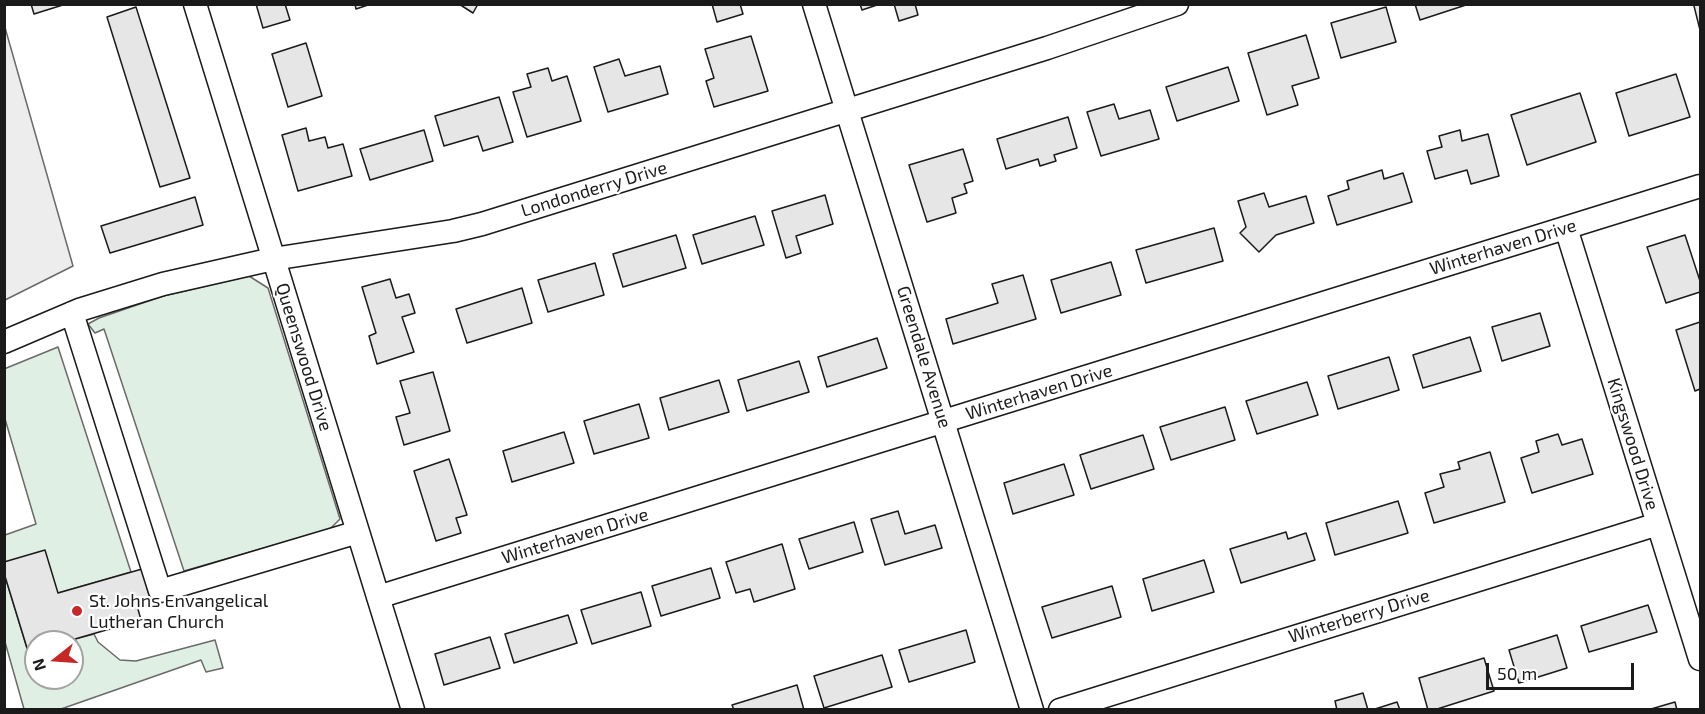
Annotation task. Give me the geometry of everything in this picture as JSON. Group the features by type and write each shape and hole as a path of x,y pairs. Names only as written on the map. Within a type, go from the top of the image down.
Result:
{"street":[{"name":"Queenswood Drive","path":"195,4 413,710"},
{"name":"Greendale Avenue","path":"814,4 1032,710"},
{"name":"Londonderry Drive","path":"4,342 72,313 163,284 273,259 453,231 482,224 847,111 1154,9 1177,4"},
{"name":"Winterhaven Drive","path":"378,597 1701,186"},
{"name":"Kingswood Drive","path":"1566,228 1701,659"},
{"path":"72,313 160,591 358,532"},
{"name":"Winterberry Drive","path":"1060,710 1658,524"}],"green space":[{"path":"249,276 268,288 340,519 330,529 184,571 104,329 95,333 88,324 163,296"},
{"path":"58,347 131,572 58,593 5,562 5,535 36,524 5,419 4,369"},
{"path":"4,573 24,639 24,690 84,690 84,637 94,634 98,642 120,660 136,661 215,640 223,668 206,672 201,660 61,709 24,709 5,642"}],"shaded area":[{"path":"4,24 73,266 5,300 4,300"}],"building":[{"path":"31,4 66,4 34,14"},
{"path":"256,4 285,4 290,20 263,28"},
{"path":"355,4 371,4 356,9"},
{"path":"459,4 478,4 473,13"},
{"path":"712,4 740,4 743,14 717,22"},
{"path":"860,4 880,4 862,10"},
{"path":"894,4 915,4 918,15 899,21"},
{"path":"1415,4 1469,4 1420,20"},
{"path":"1694,4 1700,4 1700,30 1694,6"},
{"path":"136,7 190,178 160,187 107,17"},
{"path":"1386,7 1396,42 1341,58 1331,23"},
{"path":"1306,35 1319,78 1292,86 1298,105 1267,115 1248,53"},
{"path":"751,36 768,91 714,107 706,81 714,78 705,49"},
{"path":"306,43 322,96 288,107 272,54"},
{"path":"619,59 625,76 660,66 668,94 608,112 594,67"},
{"path":"1228,67 1239,101 1177,121 1166,87"},
{"path":"548,68 552,81 567,76 581,121 527,137 513,92 531,87 527,74"},
{"path":"1676,74 1690,117 1629,136 1616,93"},
{"path":"1580,93 1596,142 1527,165 1511,115"},
{"path":"499,97 513,142 483,151 478,136 444,146 435,116"},
{"path":"1114,104 1119,119 1150,110 1159,139 1101,156 1087,112"},
{"path":"1068,117 1077,148 1054,155 1056,161 1040,166 1038,159 1006,169 997,139"},
{"path":"306,128 309,141 325,137 328,148 343,144 352,176 298,191 282,135"},
{"path":"424,130 433,161 370,180 360,149"},
{"path":"1460,130 1462,141 1488,134 1499,176 1471,184 1467,170 1435,179 1427,151 1442,147 1439,136"},
{"path":"963,149 973,181 964,184 967,193 952,198 956,213 927,222 909,165"},
{"path":"1382,170 1384,179 1403,173 1412,202 1337,225 1328,196 1349,189 1347,181"},
{"path":"1264,193 1269,207 1306,196 1314,223 1276,235 1259,252 1240,233 1246,227 1238,201"},
{"path":"825,195 833,224 796,236 801,253 786,258 772,211"},
{"path":"195,197 203,225 110,253 101,226"},
{"path":"755,216 764,245 702,264 693,235"},
{"path":"1214,228 1223,261 1146,283 1136,250"},
{"path":"676,235 686,268 623,287 613,254"},
{"path":"1685,235 1700,281 1700,292 1666,303 1647,247"},
{"path":"1111,262 1121,295 1061,313 1051,280"},
{"path":"595,263 604,295 548,312 538,280"},
{"path":"1023,275 1036,319 953,344 946,319 998,303 992,284"},
{"path":"390,279 396,298 409,294 415,313 402,317 414,352 377,364 369,336 376,333 362,287"},
{"path":"522,288 532,323 467,343 456,309"},
{"path":"1540,313 1550,346 1502,361 1492,327"},
{"path":"1700,322 1700,389 1695,391 1676,330"},
{"path":"1470,337 1481,371 1423,388 1413,355"},
{"path":"877,338 887,368 827,387 818,357"},
{"path":"1389,357 1399,390 1338,409 1328,376"},
{"path":"799,361 809,392 747,411 738,380"},
{"path":"433,372 450,431 404,445 396,417 410,413 400,381"},
{"path":"719,380 729,412 669,430 660,398"},
{"path":"1307,382 1318,415 1257,434 1246,401"},
{"path":"639,404 649,438 594,454 584,421"},
{"path":"1225,407 1235,440 1171,460 1160,427"},
{"path":"564,432 574,463 512,482 503,451"},
{"path":"1558,434 1562,445 1582,439 1593,474 1532,493 1521,458 1539,452 1536,441"},
{"path":"1143,435 1154,469 1091,489 1080,455"},
{"path":"1490,452 1505,502 1434,523 1425,493 1444,487 1440,474 1460,469 1458,462"},
{"path":"449,459 467,515 456,518 461,533 436,541 414,471"},
{"path":"1064,464 1074,495 1013,514 1004,483"},
{"path":"1398,501 1408,533 1335,555 1326,523"},
{"path":"898,511 905,534 935,525 942,548 885,565 871,519"},
{"path":"854,522 863,552 809,569 799,539"},
{"path":"1286,532 1288,539 1306,533 1315,560 1241,583 1230,549"},
{"path":"782,544 795,589 754,602 750,589 736,593 726,562"},
{"name":"St. Johns Envangelical Lutheran Church","path":"45,550 58,593 142,569 150,598 136,602 141,620 84,636 84,630 24,630 24,638 4,573 4,562"},
{"path":"1204,560 1214,592 1152,611 1143,579"},
{"path":"711,568 720,598 661,616 652,586"},
{"path":"1112,586 1121,617 1052,638 1042,607"},
{"path":"641,592 651,626 592,644 581,610"},
{"path":"1648,605 1657,632 1589,652 1581,626"},
{"path":"568,615 577,643 514,663 505,634"},
{"path":"966,630 975,662 909,682 899,650"},
{"path":"1557,635 1567,668 1519,683 1509,650"},
{"path":"490,637 500,668 444,685 435,654"},
{"path":"882,655 892,687 824,708 814,676"},
{"path":"1484,658 1494,691 1428,710 1419,678"},
{"path":"797,685 804,710 734,710 732,705"},
{"path":"1363,693 1368,710 1337,710 1335,701"},
{"path":"1397,702 1400,710 1372,710"},
{"path":"1675,702 1677,710 1651,709"}],"place":[{"name":"St. Johns Envangelical Lutheran Church","path":"77,611"}]}
